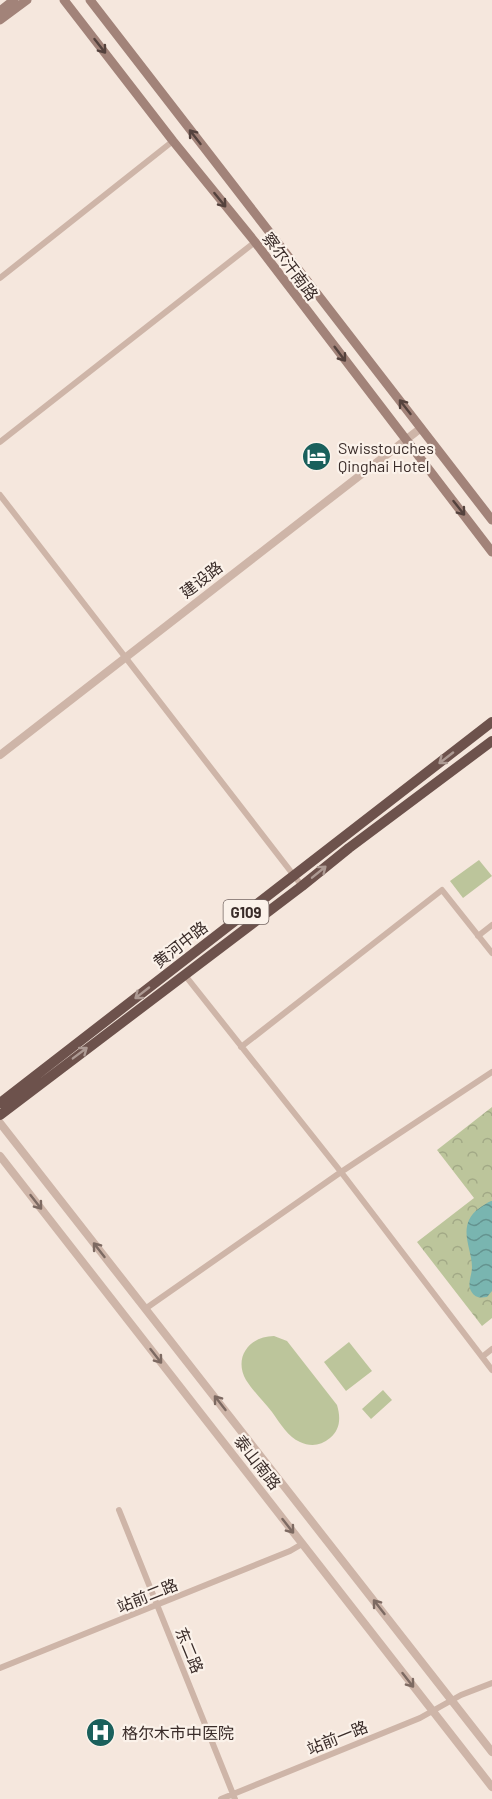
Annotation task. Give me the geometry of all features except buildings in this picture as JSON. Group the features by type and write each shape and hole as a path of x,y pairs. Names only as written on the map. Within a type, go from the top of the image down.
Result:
{"highway":[{"name":"黄河中路","path":"0,1102 492,722"},
{"name":"黄河中路","path":"0,1115 492,741"}],"main road":[{"path":"0,11 14,0"},
{"path":"0,20 27,0"},
{"name":"察尔汗南路","path":"64,0 255,242 492,552"},
{"name":"察尔汗南路","path":"90,0 492,519"}],"street":[{"path":"0,278 173,141"},
{"path":"0,442 255,242"},
{"name":"建设路","path":"0,754 421,428"},
{"path":"0,495 302,886"},
{"path":"241,1047 442,890 492,953"},
{"path":"478,936 492,925"},
{"path":"184,974 341,1172 492,1370"},
{"path":"145,1309 341,1172 492,1072"},
{"name":"泰山南路","path":"0,1123 492,1752"},
{"name":"泰山南路","path":"0,1156 492,1787"},
{"path":"482,1357 492,1348"},
{"name":"东二路","path":"119,1510 234,1797"},
{"name":"站前二路","path":"0,1668 290,1551 302,1544"},
{"name":"站前一路","path":"221,1799 234,1797 420,1718 461,1695 492,1683"}],"green space":[{"path":"479,860 492,876 463,898 450,881"},
{"path":"492,1107 492,1318 482,1326 417,1242 474,1198 437,1150"},
{"path":"274,1336 287,1341 337,1405 338,1427 333,1435 323,1443 308,1445 292,1437 255,1392 242,1372 246,1349 258,1340"},
{"path":"349,1342 372,1371 346,1391 324,1362"},
{"path":"383,1390 392,1400 371,1419 362,1409"}],"water":[{"path":"491,1201 492,1291 487,1297 480,1297 474,1295 470,1288 472,1261 467,1226 476,1211"}],"place":[{"name":"Swisstouches Qinghai Hotel","path":"317,456"},
{"name":"格尔木市中医院","path":"101,1732"}]}
